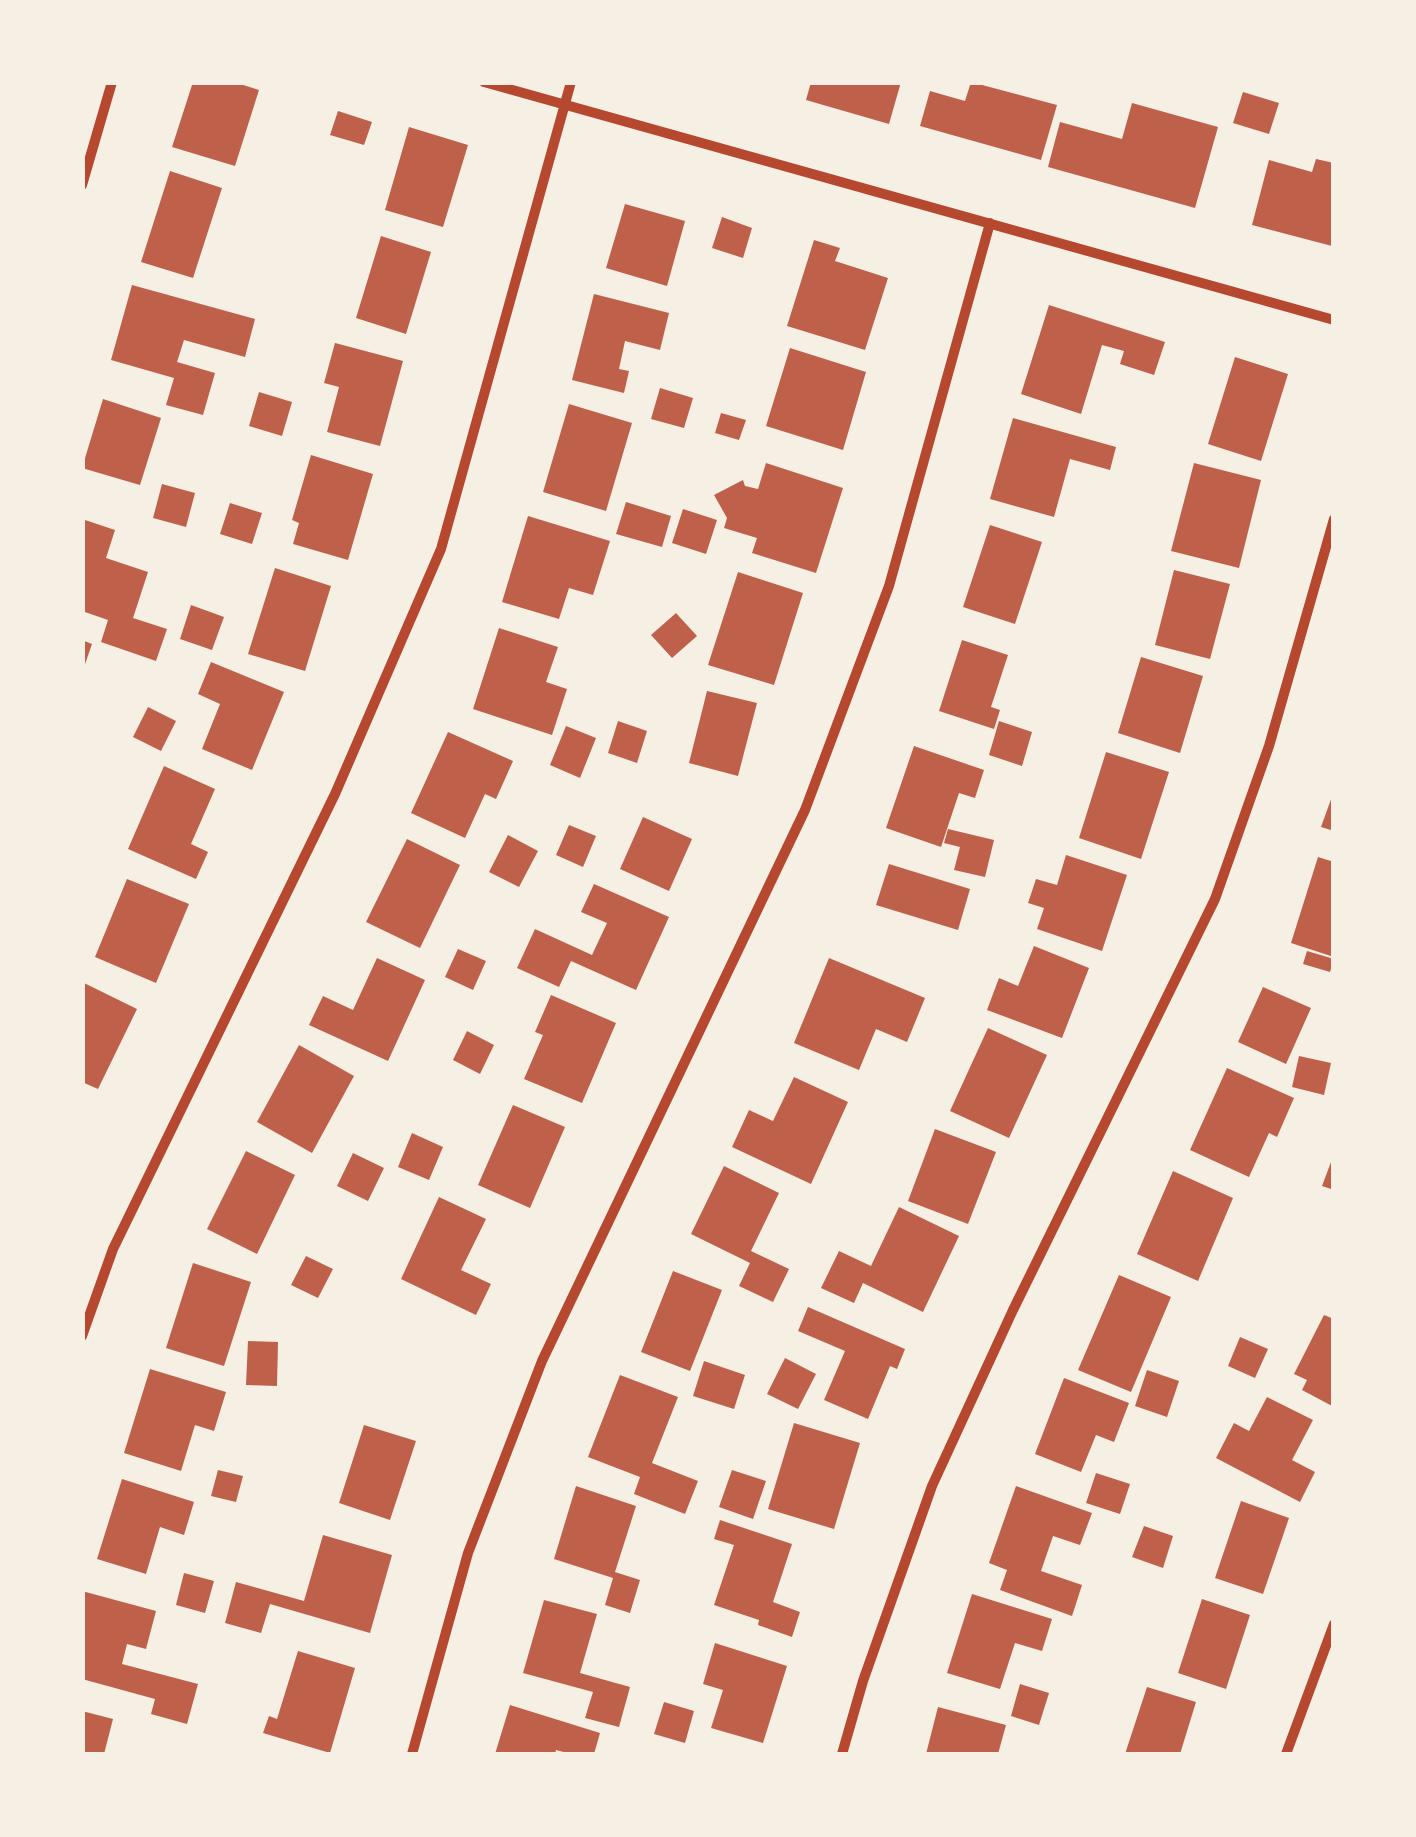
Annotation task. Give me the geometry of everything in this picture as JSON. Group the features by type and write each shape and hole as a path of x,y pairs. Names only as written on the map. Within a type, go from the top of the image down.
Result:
{"street":[{"path":"82,185 112,82"},
{"path":"484,82 1334,320"},
{"path":"82,1336 113,1249 335,794 441,549 571,82"},
{"path":"412,1754 468,1553 542,1361 806,810 888,586 990,223"},
{"path":"842,1754 863,1681 932,1486 1013,1310 1215,899 1270,746 1334,519"},
{"path":"1286,1754 1334,1624"}],"building":[{"path":"193,82 234,82 259,90 235,166 172,147"},
{"path":"811,82 901,82 889,124 806,100"},
{"path":"971,82 1057,105 1041,160 920,126 930,91 965,101"},
{"path":"1243,92 1279,103 1269,134 1233,123"},
{"path":"1132,103 1218,127 1195,208 1048,167 1060,122 1122,139"},
{"path":"338,111 372,122 364,145 330,135"},
{"path":"409,127 468,145 443,227 385,210"},
{"path":"1316,159 1334,163 1332,246 1252,225 1269,160 1312,172"},
{"path":"170,171 222,188 193,278 141,262"},
{"path":"625,204 685,221 667,286 606,268"},
{"path":"722,217 752,228 743,258 712,248"},
{"path":"381,236 431,252 406,334 356,318"},
{"path":"814,240 840,248 835,261 888,278 865,350 787,326"},
{"path":"132,285 255,319 245,357 184,340 177,362 215,373 203,415 166,405 174,378 111,360"},
{"path":"594,294 669,313 660,350 625,341 619,369 629,371 624,393 572,380"},
{"path":"1049,305 1165,342 1154,375 1120,364 1124,351 1102,345 1081,414 1021,394"},
{"path":"335,343 403,361 380,446 327,432 339,387 324,383"},
{"path":"790,348 866,372 843,450 766,426"},
{"path":"1235,357 1288,374 1261,461 1208,444"},
{"path":"660,388 693,398 684,428 651,419"},
{"path":"259,392 292,402 282,436 249,426"},
{"path":"103,399 161,418 140,485 82,468"},
{"path":"569,404 632,423 606,511 543,492"},
{"path":"721,413 746,420 739,440 715,433"},
{"path":"1013,418 1116,447 1110,470 1070,459 1054,517 990,499"},
{"path":"311,455 373,474 348,560 293,544 299,523 292,520"},
{"path":"766,463 843,488 816,573 752,553 757,538 724,528 727,518 714,495 743,480 745,486 758,489"},
{"path":"1194,463 1261,480 1239,568 1171,551"},
{"path":"162,484 195,493 186,527 153,518"},
{"path":"626,502 671,516 662,547 616,534"},
{"path":"230,503 262,513 252,544 220,534"},
{"path":"683,509 717,520 706,554 672,543"},
{"path":"528,516 610,541 593,595 569,588 559,619 502,602"},
{"path":"82,519 115,530 106,558 148,572 133,618 167,629 156,661 101,642 108,620 82,611"},
{"path":"990,525 1042,542 1015,624 963,607"},
{"path":"275,568 331,586 305,671 248,654"},
{"path":"1174,570 1230,584 1210,659 1155,645"},
{"path":"738,572 803,593 774,685 708,665"},
{"path":"191,605 224,617 212,650 180,639"},
{"path":"676,613 697,636 672,658 651,635"},
{"path":"499,628 558,647 546,682 567,689 552,735 473,709"},
{"path":"82,640 92,644 83,670 82,670"},
{"path":"962,640 1008,655 991,707 1000,710 994,729 939,711"},
{"path":"1141,657 1203,676 1180,753 1118,733"},
{"path":"211,662 284,692 252,770 202,749 220,704 198,694"},
{"path":"707,691 757,703 738,776 689,763"},
{"path":"148,707 176,721 161,751 133,737"},
{"path":"618,721 647,731 637,763 608,753"},
{"path":"999,721 1032,732 1022,766 989,755"},
{"path":"566,726 596,738 580,778 550,765"},
{"path":"448,732 513,761 496,799 485,794 465,838 411,813"},
{"path":"914,746 984,770 975,798 959,793 941,847 886,828"},
{"path":"1106,752 1169,772 1141,859 1079,838"},
{"path":"164,766 215,789 191,844 208,852 196,879 128,849"},
{"path":"1334,791 1334,831 1321,827"},
{"path":"643,817 692,839 669,891 620,869"},
{"path":"569,825 596,836 583,867 556,855"},
{"path":"948,829 994,840 985,877 954,870 960,847 944,843"},
{"path":"508,835 538,851 519,887 489,872"},
{"path":"407,839 460,865 420,948 366,922"},
{"path":"1066,855 1127,875 1102,951 1037,929 1044,908 1028,903 1036,879 1057,885"},
{"path":"1318,857 1334,862 1334,957 1291,943"},
{"path":"889,864 970,889 958,930 876,905"},
{"path":"127,879 189,904 156,983 95,957"},
{"path":"594,884 669,917 636,990 571,961 559,987 517,968 535,929 592,955 607,923 581,912"},
{"path":"1034,946 1089,968 1062,1038 987,1010 999,978 1018,986"},
{"path":"458,949 486,961 473,990 445,977"},
{"path":"1307,951 1334,959 1330,972 1303,964"},
{"path":"377,958 425,980 388,1061 309,1025 323,996 353,1010"},
{"path":"829,958 925,998 907,1042 876,1029 859,1070 794,1043"},
{"path":"82,982 137,1009 98,1089 82,1082"},
{"path":"1263,987 1311,1008 1286,1064 1238,1042"},
{"path":"551,995 616,1023 582,1103 524,1079 543,1035 535,1032"},
{"path":"988,1028 1047,1055 1009,1138 950,1111"},
{"path":"467,1031 494,1045 480,1074 453,1060"},
{"path":"299,1045 354,1076 312,1153 257,1122"},
{"path":"1299,1056 1331,1063 1324,1095 1292,1087"},
{"path":"1227,1068 1294,1098 1277,1137 1269,1133 1249,1177 1190,1150"},
{"path":"794,1077 848,1102 811,1184 732,1147 749,1110 773,1121"},
{"path":"513,1105 565,1127 530,1208 478,1185"},
{"path":"935,1129 996,1152 968,1224 908,1201"},
{"path":"412,1133 443,1147 429,1180 398,1167"},
{"path":"246,1151 295,1175 257,1254 207,1229"},
{"path":"353,1153 384,1168 368,1201 337,1186"},
{"path":"1334,1154 1334,1190 1322,1186"},
{"path":"724,1166 779,1193 751,1251 789,1269 773,1302 739,1286 750,1263 691,1234"},
{"path":"1173,1171 1233,1198 1198,1281 1137,1254"},
{"path":"439,1197 486,1219 461,1270 491,1284 476,1315 401,1279"},
{"path":"899,1207 959,1236 923,1312 863,1283 854,1303 821,1288 839,1251 871,1266"},
{"path":"306,1256 333,1269 318,1298 291,1285"},
{"path":"193,1263 251,1282 224,1366 166,1348"},
{"path":"673,1271 722,1290 690,1371 641,1352"},
{"path":"1119,1275 1171,1297 1131,1392 1078,1370"},
{"path":"808,1307 905,1349 897,1369 890,1366 868,1419 824,1400 845,1351 798,1331"},
{"path":"1324,1315 1334,1319 1334,1407 1302,1390 1307,1380 1294,1374"},
{"path":"1240,1337 1268,1349 1255,1378 1228,1366"},
{"path":"248,1341 278,1342 277,1386 246,1385"},
{"path":"785,1358 816,1374 798,1409 767,1394"},
{"path":"704,1361 745,1375 734,1409 693,1396"},
{"path":"150,1369 226,1392 214,1431 195,1425 181,1471 124,1453"},
{"path":"1147,1370 1179,1381 1167,1417 1135,1406"},
{"path":"620,1375 678,1397 652,1463 698,1481 685,1514 634,1494 640,1477 588,1457"},
{"path":"1064,1378 1129,1403 1114,1442 1096,1435 1081,1472 1035,1454"},
{"path":"1267,1397 1313,1420 1292,1460 1315,1472 1300,1502 1216,1458 1234,1423 1249,1431"},
{"path":"794,1423 860,1443 834,1529 768,1509"},
{"path":"364,1425 416,1441 390,1520 339,1503"},
{"path":"218,1470 243,1476 236,1502 211,1496"},
{"path":"732,1470 766,1481 753,1519 719,1507"},
{"path":"1096,1473 1130,1484 1120,1514 1086,1503"},
{"path":"122,1479 194,1502 184,1535 160,1527 146,1574 97,1559"},
{"path":"576,1486 636,1506 615,1572 640,1580 630,1613 605,1605 613,1578 554,1559"},
{"path":"1016,1486 1092,1513 1080,1545 1053,1536 1041,1571 1082,1585 1072,1616 1000,1590 1007,1570 989,1563"},
{"path":"1241,1501 1289,1518 1263,1594 1215,1578"},
{"path":"720,1520 792,1544 773,1602 800,1612 792,1637 758,1625 759,1620 714,1605 734,1545 714,1539"},
{"path":"1144,1526 1173,1536 1163,1568 1132,1557"},
{"path":"323,1535 392,1555 370,1633 270,1604 261,1633 225,1623 236,1582 304,1601"},
{"path":"184,1573 214,1581 205,1613 176,1605"},
{"path":"82,1591 156,1611 146,1649 127,1644 122,1664 198,1684 187,1724 151,1714 155,1699 82,1679"},
{"path":"972,1594 1052,1619 1042,1651 1015,1643 1000,1689 947,1673"},
{"path":"1202,1599 1250,1615 1226,1689 1178,1673"},
{"path":"544,1600 597,1614 580,1673 630,1687 619,1727 585,1718 593,1692 523,1673"},
{"path":"715,1643 787,1666 763,1743 711,1728 723,1690 703,1684"},
{"path":"298,1651 355,1668 330,1753 263,1733 269,1716 277,1719"},
{"path":"1020,1684 1049,1693 1039,1725 1011,1716"},
{"path":"1147,1687 1196,1702 1180,1754 1125,1754"},
{"path":"664,1702 694,1711 685,1743 654,1734"},
{"path":"510,1705 600,1733 594,1754 556,1750 555,1754 495,1754"},
{"path":"938,1707 1006,1725 998,1754 926,1754"},
{"path":"82,1711 113,1719 104,1754 82,1754"}]}
